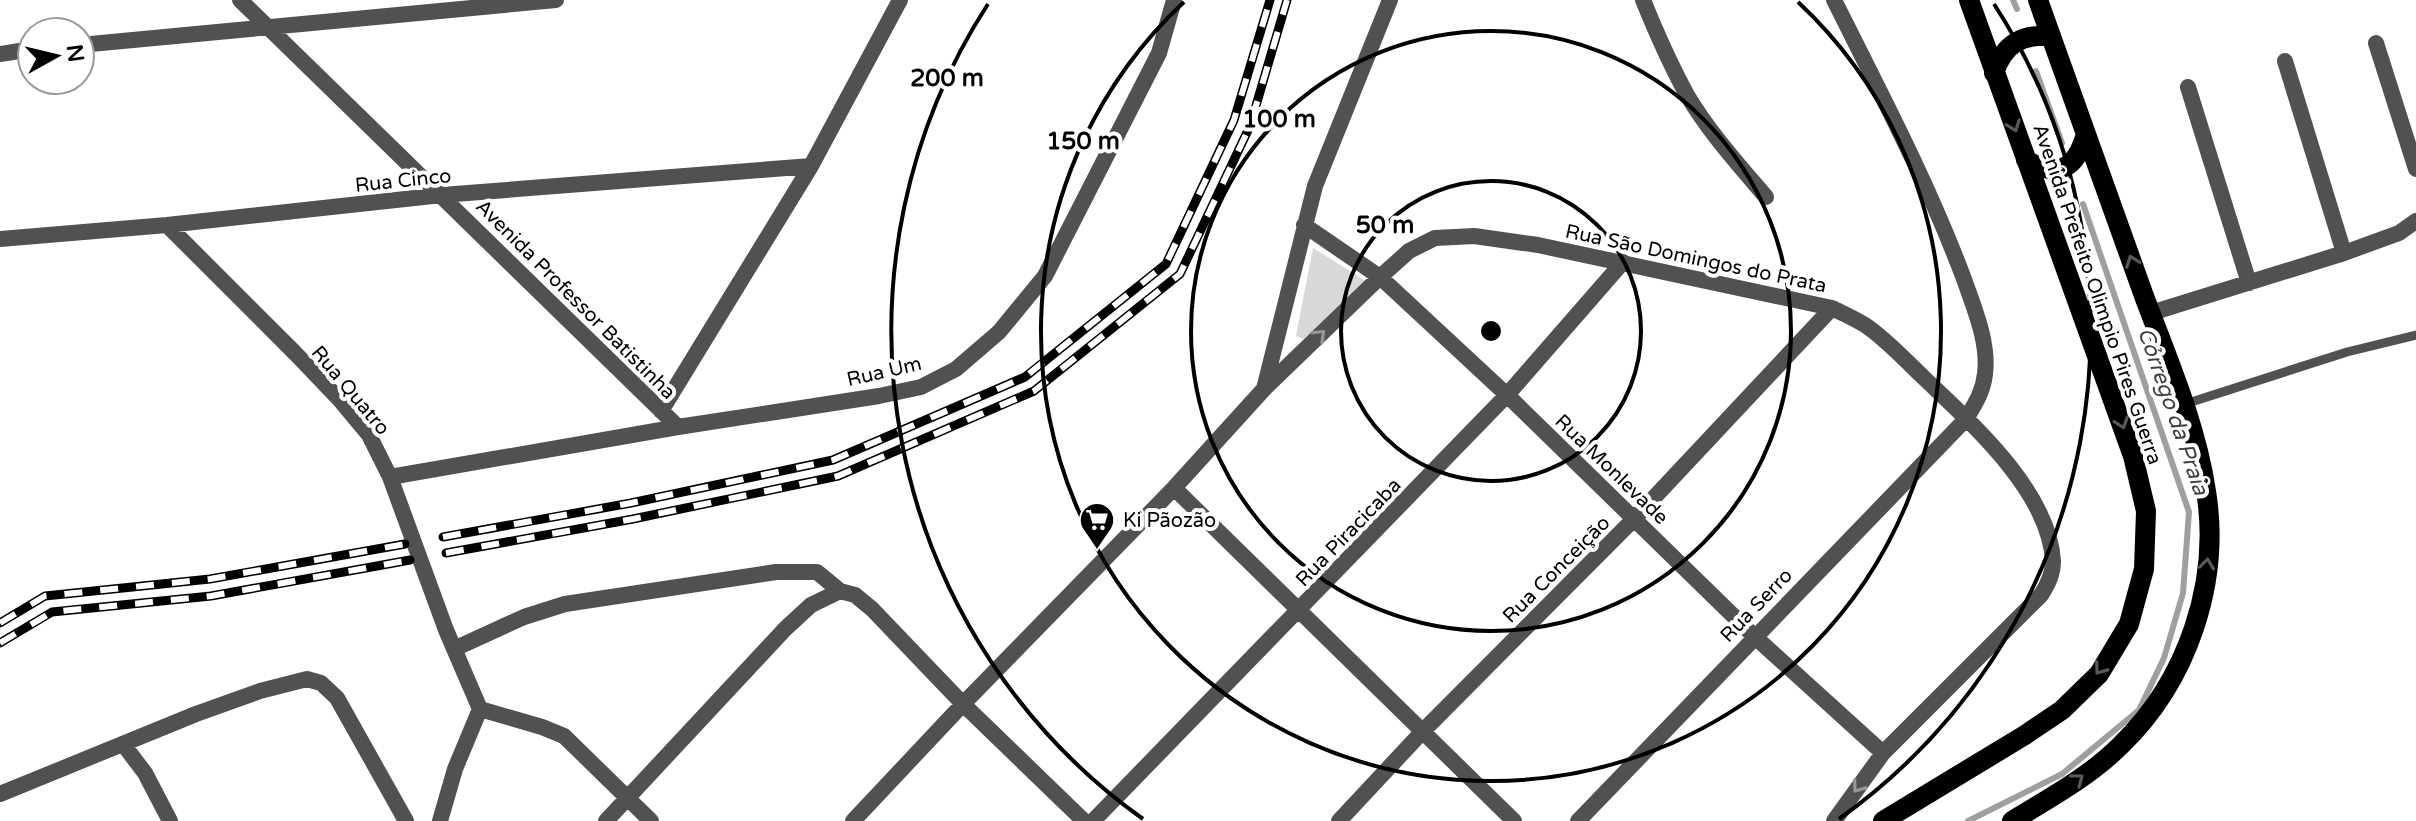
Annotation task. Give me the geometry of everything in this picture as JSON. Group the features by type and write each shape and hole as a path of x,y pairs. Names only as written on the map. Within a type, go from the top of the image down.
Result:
{"main road":[{"name":"Avenida Prefeito Olimpio Pires Guerra","path":"1883,821 2062,710 2099,674 2129,624 2144,569 2146,511 2133,456 1969,0"},
{"name":"Avenida Prefeito Olimpio Pires Guerra","path":"2012,821 2071,785 2121,746 2161,700 2194,633 2209,562 2207,492 2185,404 2038,0"},
{"path":"1994,73 2007,47 2017,40 2029,36 2051,36"},
{"path":"2026,160 2039,168 2055,170 2068,167 2078,158 2086,134"}],"street":[{"name":"Avenida Professor Batistinha","path":"240,0 678,427"},
{"path":"96,43 556,0"},
{"path":"661,411 811,166 900,0"},
{"name":"Rua Um","path":"390,477 879,396 921,387 956,369 999,332 1045,276 1159,53 1174,0"},
{"path":"1264,389 1315,186 1390,0"},
{"path":"1643,0 1664,51 1688,97 1721,144 1766,197"},
{"name":"Rua Serro","path":"1578,821 1966,419 1980,395 1985,373 1984,349 1976,314 1916,164 1834,0"},
{"path":"2376,43 2416,169"},
{"path":"2285,61 2344,253"},
{"path":"2188,87 2249,283"},
{"name":"Rua Cinco","path":"0,239 167,225 442,195 811,166"},
{"path":"2151,313 2344,253 2399,233 2416,221"},
{"name":"Rua Quatro","path":"167,225 339,399 369,435 390,477 446,630 480,709"},
{"name":"Rua Monlevade","path":"1304,225 1380,277 1507,395 1754,636 1883,753"},
{"name":"Rua São Domingos do Prata","path":"853,821 1174,488 1264,389 1409,251 1435,238 1474,236 1538,245 1832,308 1865,325 1966,419 2007,464 2030,497 2050,542 2053,563 2051,580 2041,595 1883,753"},
{"name":"Rua Piracicaba","path":"1093,821 1507,395 1623,262"},
{"name":"Rua Conceição","path":"1339,821 1423,731 1634,519 1832,308"},
{"path":"1174,488 1514,821"},
{"path":"454,649 524,617 565,604 801,570 817,572 840,591 855,595 872,609 963,704 1084,821"},
{"path":"606,821 785,629 811,605 840,591"},
{"path":"0,794 260,691 307,679 321,683 337,698 406,821"},
{"path":"440,821 455,769 480,709 520,719 564,736 651,821"},
{"path":"123,744 145,773 170,821"},
{"path":"1834,821 1883,753"}],"lane":[{"path":"2185,404 2347,352 2416,335"}],"shaded area":[{"path":"1313,248 1366,281 1304,339 1296,336"}],"waterway":[{"name":"Córrego da Praia","path":"2013,0 2017,9"},
{"name":"Córrego da Praia","path":"2036,71 2062,143"},
{"name":"Córrego da Praia","path":"1968,821 2062,774 2139,710 2164,658 2183,593 2189,512 2083,204"}],"railway":[{"path":"443,537 631,503 833,460 1025,377 1166,264 1234,120 1270,0"},
{"path":"446,553 633,519 838,476 1034,391 1180,274 1250,126 1287,0"},
{"path":"0,623 45,596 210,579 405,544"},
{"path":"0,643 52,612 211,596 410,560"}],"place":[{"name":"Ki Pãozão","path":"1097,551"}]}
